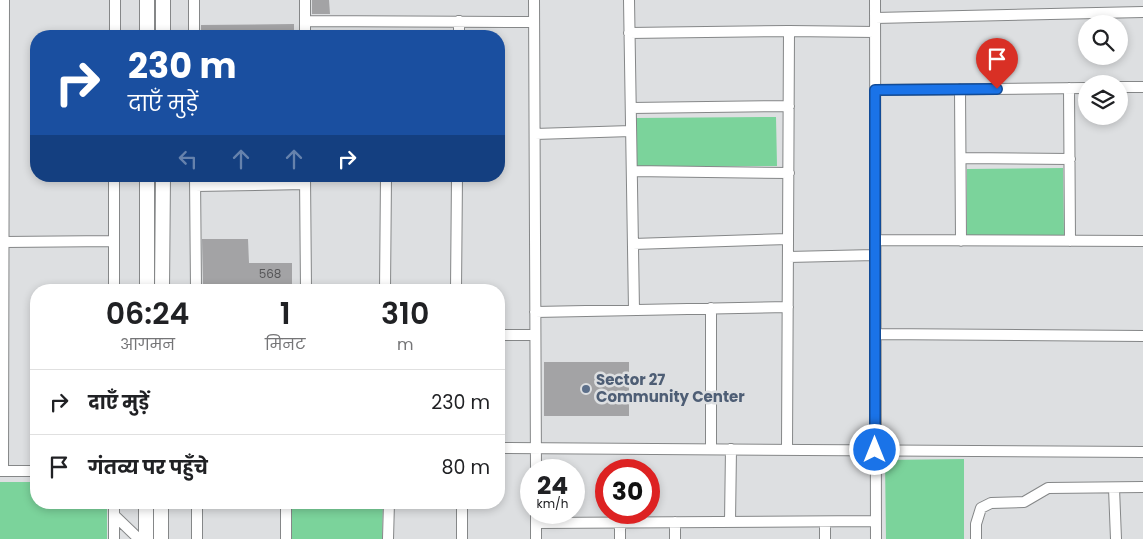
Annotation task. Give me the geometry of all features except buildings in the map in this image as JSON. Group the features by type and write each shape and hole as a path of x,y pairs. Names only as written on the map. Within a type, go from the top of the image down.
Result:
{"street":[{"path":"4,0 2,471 30,471"},
{"path":"115,0 115,30"},
{"path":"147,0 147,30"},
{"path":"163,30 164,0"},
{"path":"194,0 194,30"},
{"path":"305,0 305,30"},
{"path":"534,0 536,459"},
{"path":"629,0 634,310"},
{"path":"875,0 876,539"},
{"path":"875,18 1143,12"},
{"path":"305,21 534,22"},
{"path":"459,22 459,30"},
{"path":"787,449 789,31"},
{"path":"629,33 875,32"},
{"path":"1128,87 1143,87"},
{"path":"1069,88 1070,241"},
{"path":"875,90 1078,88"},
{"path":"960,89 961,241"},
{"path":"630,108 789,106"},
{"path":"535,134 631,131"},
{"path":"961,158 1070,159"},
{"path":"632,171 789,172"},
{"path":"114,182 114,284"},
{"path":"147,182 147,284"},
{"path":"162,284 163,182"},
{"path":"195,182 196,284"},
{"path":"305,182 306,284"},
{"path":"385,284 386,182"},
{"path":"456,284 457,182"},
{"path":"633,244 788,239"},
{"path":"875,240 1143,241"},
{"path":"4,242 114,241"},
{"path":"788,257 875,255"},
{"path":"535,312 788,307"},
{"path":"711,308 711,449"},
{"path":"875,334 1143,336"},
{"path":"505,335 535,335"},
{"path":"505,448 1143,452"},
{"path":"730,522 731,449"},
{"path":"976,539 976,524 982,508 991,503 1024,502 1048,488 1143,487"},
{"path":"1114,488 1116,539"},
{"path":"114,509 114,539"},
{"path":"146,509 146,539"},
{"path":"161,509 161,539"},
{"path":"197,509 197,539"},
{"path":"286,509 286,539"},
{"path":"388,539 389,509"},
{"path":"462,509 462,539"},
{"path":"114,515 139,539"},
{"path":"660,522 876,521"},
{"path":"675,522 675,539"},
{"path":"825,522 825,539"},
{"path":"536,524 536,539"},
{"path":"620,524 620,539"}],"green space":[{"path":"776,117 777,166 635,167 635,118"},
{"path":"1063,168 1064,237 967,238 967,169"},
{"path":"964,459 964,539 886,539 885,460"},
{"path":"0,482 30,482 30,509 107,509 107,539 0,539"},
{"path":"292,509 383,509 382,539 292,539"}],"place":[{"name":"Sector 27 Community Center","path":"586,389"}],"route":[{"path":"875,450 875,90 997,89"}]}
